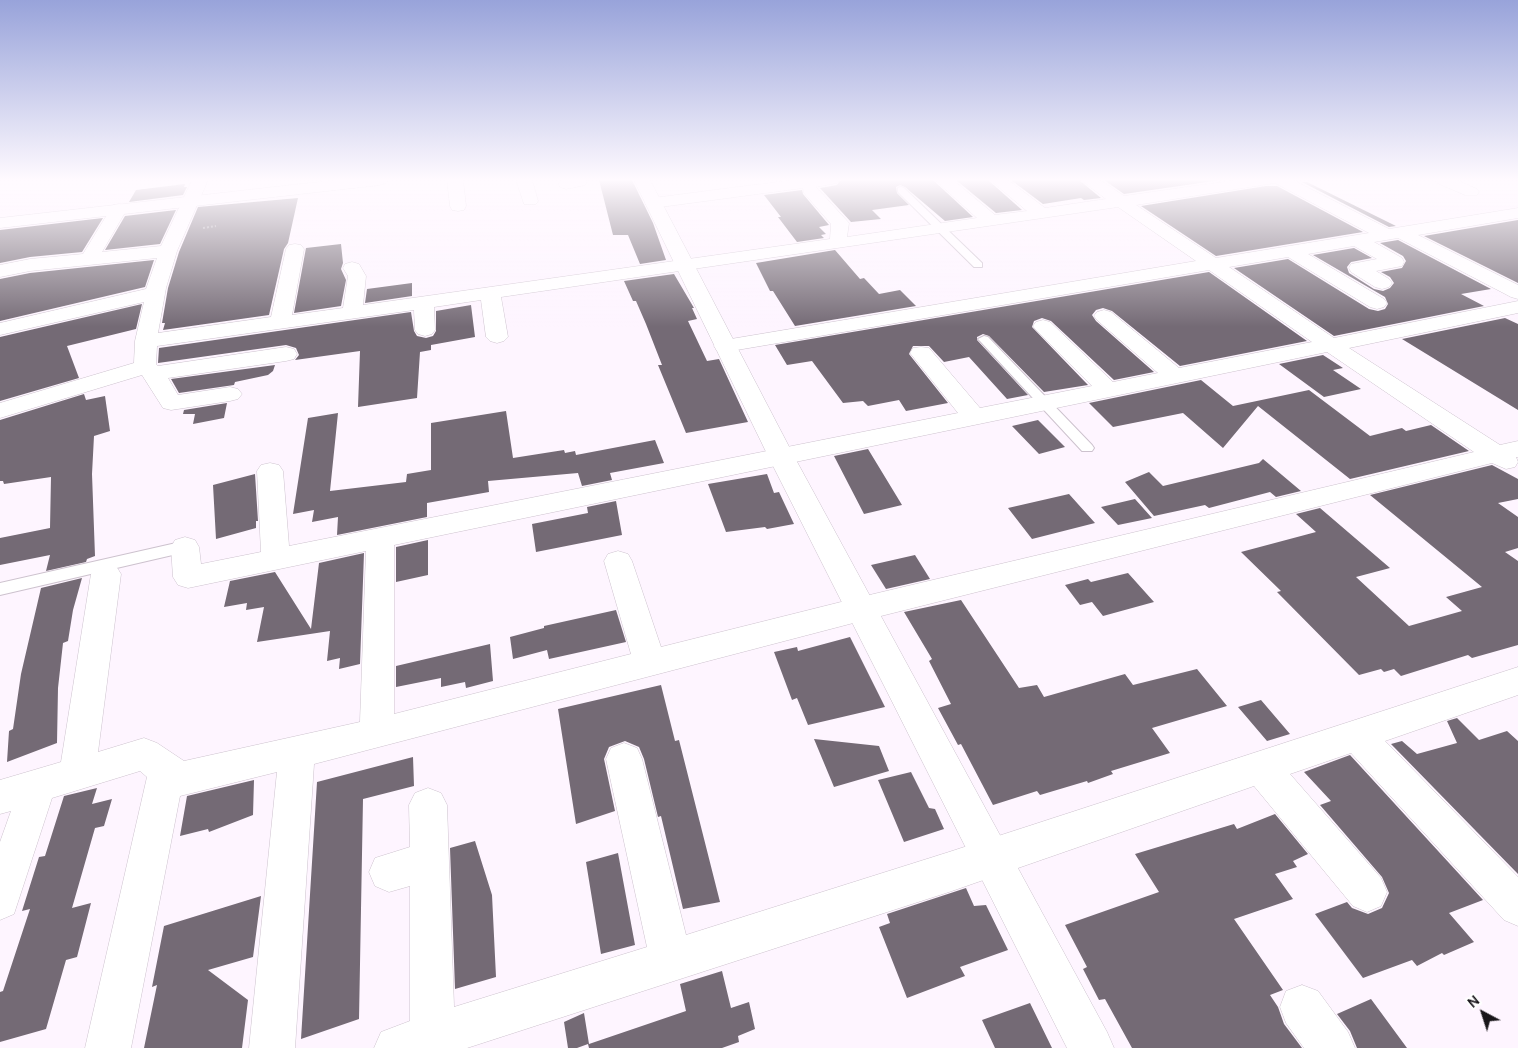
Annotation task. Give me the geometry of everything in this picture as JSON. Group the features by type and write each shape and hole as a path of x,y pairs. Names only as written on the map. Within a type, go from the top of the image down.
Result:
{"street":[{"path":"89,260 107,229"},
{"path":"178,229 168,251 155,293 146,341 150,370 171,403 230,394"},
{"path":"665,229 782,458 1091,1048"},
{"path":"838,243 839,229"},
{"path":"146,341 684,266 934,229"},
{"path":"1160,229 1332,346 1511,458"},
{"path":"1382,229 1518,293"},
{"path":"725,346 1423,229"},
{"path":"1357,240 1396,262 1358,268 1382,283"},
{"path":"0,411 150,370 285,362 285,321 295,249"},
{"path":"0,270 168,251"},
{"path":"1291,251 1377,303"},
{"path":"352,268 357,276 352,312"},
{"path":"0,329 155,293"},
{"path":"490,293 497,337"},
{"path":"424,302 425,330"},
{"path":"185,547 188,577 782,458 1518,307"},
{"path":"1104,316 1176,377"},
{"path":"1043,326 1110,391"},
{"path":"921,353 975,418"},
{"path":"0,797 144,754 180,779 377,733 861,609 1511,458"},
{"path":"270,471 276,560"},
{"path":"377,733 380,539"},
{"path":"618,561 650,663"},
{"path":"77,774 106,574"},
{"path":"428,805 429,861 415,1042 991,856 1518,681"},
{"path":"1357,735 1518,906"},
{"path":"272,1048 297,752"},
{"path":"624,759 670,961"},
{"path":"1261,767 1366,892"},
{"path":"108,1048 167,769"},
{"path":"0,900 38,786"},
{"path":"389,872 429,861"},
{"path":"1302,1007 1332,1048"}],"lane":[{"path":"941,229 978,265"},
{"path":"984,339 1087,448"},
{"path":"0,589 185,547"}],"building":[{"path":"96,229 82,252 30,257 0,263 0,230"},
{"path":"117,229 167,229 160,244 105,250"},
{"path":"189,229 291,229 288,243 284,249 269,315 163,330 165,323 162,323 168,288 179,252"},
{"path":"611,229 655,229 666,260 640,264 628,235 613,235"},
{"path":"787,229 821,229 826,234 821,235 824,238 797,242"},
{"path":"1175,229 1357,229 1363,232 1216,256"},
{"path":"1466,229 1518,229 1518,283 1424,236"},
{"path":"1398,240 1491,289 1461,294 1484,306 1334,336 1234,268 1288,259 1369,309 1378,311 1385,309 1388,304 1385,297 1313,255 1354,248 1372,258 1351,262 1347,267 1349,273 1374,289 1383,291 1390,288 1394,283 1390,277 1381,272 1402,268 1406,261 1403,256 1380,243"},
{"path":"341,244 343,263 341,269 346,280 341,306 294,313 306,248"},
{"path":"835,250 860,279 864,278 879,294 900,290 916,306 795,326 773,291 770,291 756,263"},
{"path":"154,260 145,287 0,321 0,279 30,273"},
{"path":"1209,272 1307,341 1180,366 1112,311 1103,308 1096,310 1092,315 1096,321 1154,372 1114,380 1051,321 1042,318 1034,321 1032,327 1088,385 1044,392 989,336 983,334 977,337 977,340 1028,395 1007,399 969,357 944,362 929,346 913,346 909,354 948,403 906,411 899,400 868,406 863,401 843,403 812,361 787,365 775,345"},
{"path":"674,274 694,308 692,308 697,319 688,321 707,361 719,359 748,422 686,433 658,365 662,365 646,324 636,301 633,301 624,281"},
{"path":"412,283 412,296 365,303 367,289"},
{"path":"142,304 136,329 67,346 79,378 0,401 0,337"},
{"path":"471,305 475,337 431,345 431,350 420,352 417,398 358,407 360,351 295,360 299,355 296,348 286,345 158,363 159,348 411,312 414,331 417,336 426,338 433,336 436,331 436,311"},
{"path":"1505,318 1518,324 1518,410 1402,339"},
{"path":"1323,355 1343,368 1333,370 1361,389 1324,397 1279,364"},
{"path":"275,365 273,371 268,375 235,382 234,385 179,393 171,379"},
{"path":"1201,380 1233,406 1309,390 1370,436 1402,428 1406,431 1431,425 1469,451 1350,479 1258,406 1223,448 1183,413 1113,427 1089,403"},
{"path":"84,394 86,400 105,396 110,431 94,436 92,474 95,556 87,559 86,562 46,571 50,555 0,565 0,538 50,528 51,477 4,484 3,481 0,481 0,420"},
{"path":"227,403 224,418 193,424 195,414 183,414 184,410"},
{"path":"506,411 513,458 564,450 565,453 575,451 576,455 655,440 664,463 610,473 612,480 582,486 578,473 488,481 489,492 427,503 427,517 337,535 338,517 312,522 314,510 293,514 308,418 338,413 330,491 406,482 407,474 431,470 431,423"},
{"path":"1038,420 1065,447 1039,454 1012,426"},
{"path":"868,449 902,505 864,514 834,456"},
{"path":"1263,459 1301,491 1276,497 1270,492 1209,508 1205,505 1154,516 1125,482 1149,472 1163,486 1259,463"},
{"path":"1492,465 1518,479 1518,499 1498,503 1518,517 1518,548 1505,552 1518,561 1518,645 1472,658 1468,655 1401,676 1394,669 1384,672 1381,669 1359,675 1277,592 1281,591 1241,552 1316,532 1296,514 1320,508 1390,568 1356,577 1409,626 1462,611 1446,597 1482,587 1370,495"},
{"path":"255,474 258,521 256,521 256,528 216,539 213,485"},
{"path":"767,474 774,493 779,492 794,524 767,529 765,527 726,532 708,484"},
{"path":"1069,494 1095,523 1032,539 1008,508"},
{"path":"1135,499 1152,518 1118,525 1101,507"},
{"path":"616,501 622,535 536,552 532,524 588,513 587,507"},
{"path":"428,540 428,575 396,582 396,547"},
{"path":"364,553 360,664 339,669 340,658 327,661 330,631 257,642 264,607 246,610 247,603 224,607 230,581 275,572 311,629 319,563"},
{"path":"915,555 930,579 886,589 871,565"},
{"path":"1128,573 1154,602 1103,616 1092,602 1080,605 1065,585 1088,579 1091,582"},
{"path":"82,578 73,610 68,641 63,643 58,688 57,743 7,762 9,731 13,729 21,674 41,588"},
{"path":"961,600 1019,688 1037,685 1044,697 1125,674 1133,685 1197,669 1227,706 1152,728 1170,753 1111,771 1113,774 1088,783 1087,781 1040,795 1037,791 993,805 961,744 958,745 938,708 951,704 929,661 932,659 904,612"},
{"path":"616,610 626,642 549,659 547,650 513,659 510,637 544,628 544,626"},
{"path":"850,637 885,707 808,725 797,698 792,700 774,652 797,647 798,651"},
{"path":"490,644 493,681 466,688 465,682 441,687 441,678 396,687 396,666"},
{"path":"661,685 675,741 679,740 720,902 683,909 661,816 658,817 644,759 639,747 625,741 609,747 604,759 615,811 576,824 558,709"},
{"path":"1261,700 1290,734 1267,741 1238,707"},
{"path":"1457,718 1479,740 1507,731 1518,741 1518,874 1391,744 1402,741 1417,754 1457,743 1447,721"},
{"path":"814,739 879,746 889,771 834,787"},
{"path":"1350,755 1483,900 1449,913 1474,942 1444,955 1442,953 1417,966 1412,960 1363,978 1315,914 1347,902 1352,908 1368,914 1382,908 1389,893 1382,877 1320,805 1331,801 1304,772"},
{"path":"413,757 414,786 363,799 359,1019 301,1039 317,782"},
{"path":"911,772 929,808 935,809 944,829 904,842 878,780"},
{"path":"254,780 253,815 209,832 208,829 180,836 187,796"},
{"path":"97,788 92,804 112,799 104,826 95,828 72,908 91,903 77,957 66,960 46,1029 0,1042 0,992 3,991 30,909 22,911 39,857 45,856 64,796"},
{"path":"1275,814 1308,854 1293,861 1297,867 1275,874 1293,899 1234,919 1283,990 1270,995 1278,1007 1284,1024 1302,1048 1132,1048 1105,999 1099,1000 1083,969 1087,967 1065,925 1159,892 1135,854 1234,824 1237,829"},
{"path":"475,841 492,895 496,977 455,989 450,848"},
{"path":"618,853 635,945 601,954 586,862"},
{"path":"966,888 974,906 986,905 1008,950 960,967 965,976 907,998 879,927 890,923 887,914"},
{"path":"261,896 253,957 208,970 248,1000 242,1048 144,1048 157,985 152,987 164,926"},
{"path":"722,971 731,1008 749,1002 755,1029 738,1036 739,1042 722,1048 589,1048 588,1044 577,1048 568,1048 564,1022 584,1013 589,1044 686,1011 680,984"},
{"path":"1371,999 1407,1048 1357,1048 1350,1031 1337,1014"},
{"path":"1030,1003 1052,1048 995,1048 982,1020"}]}
